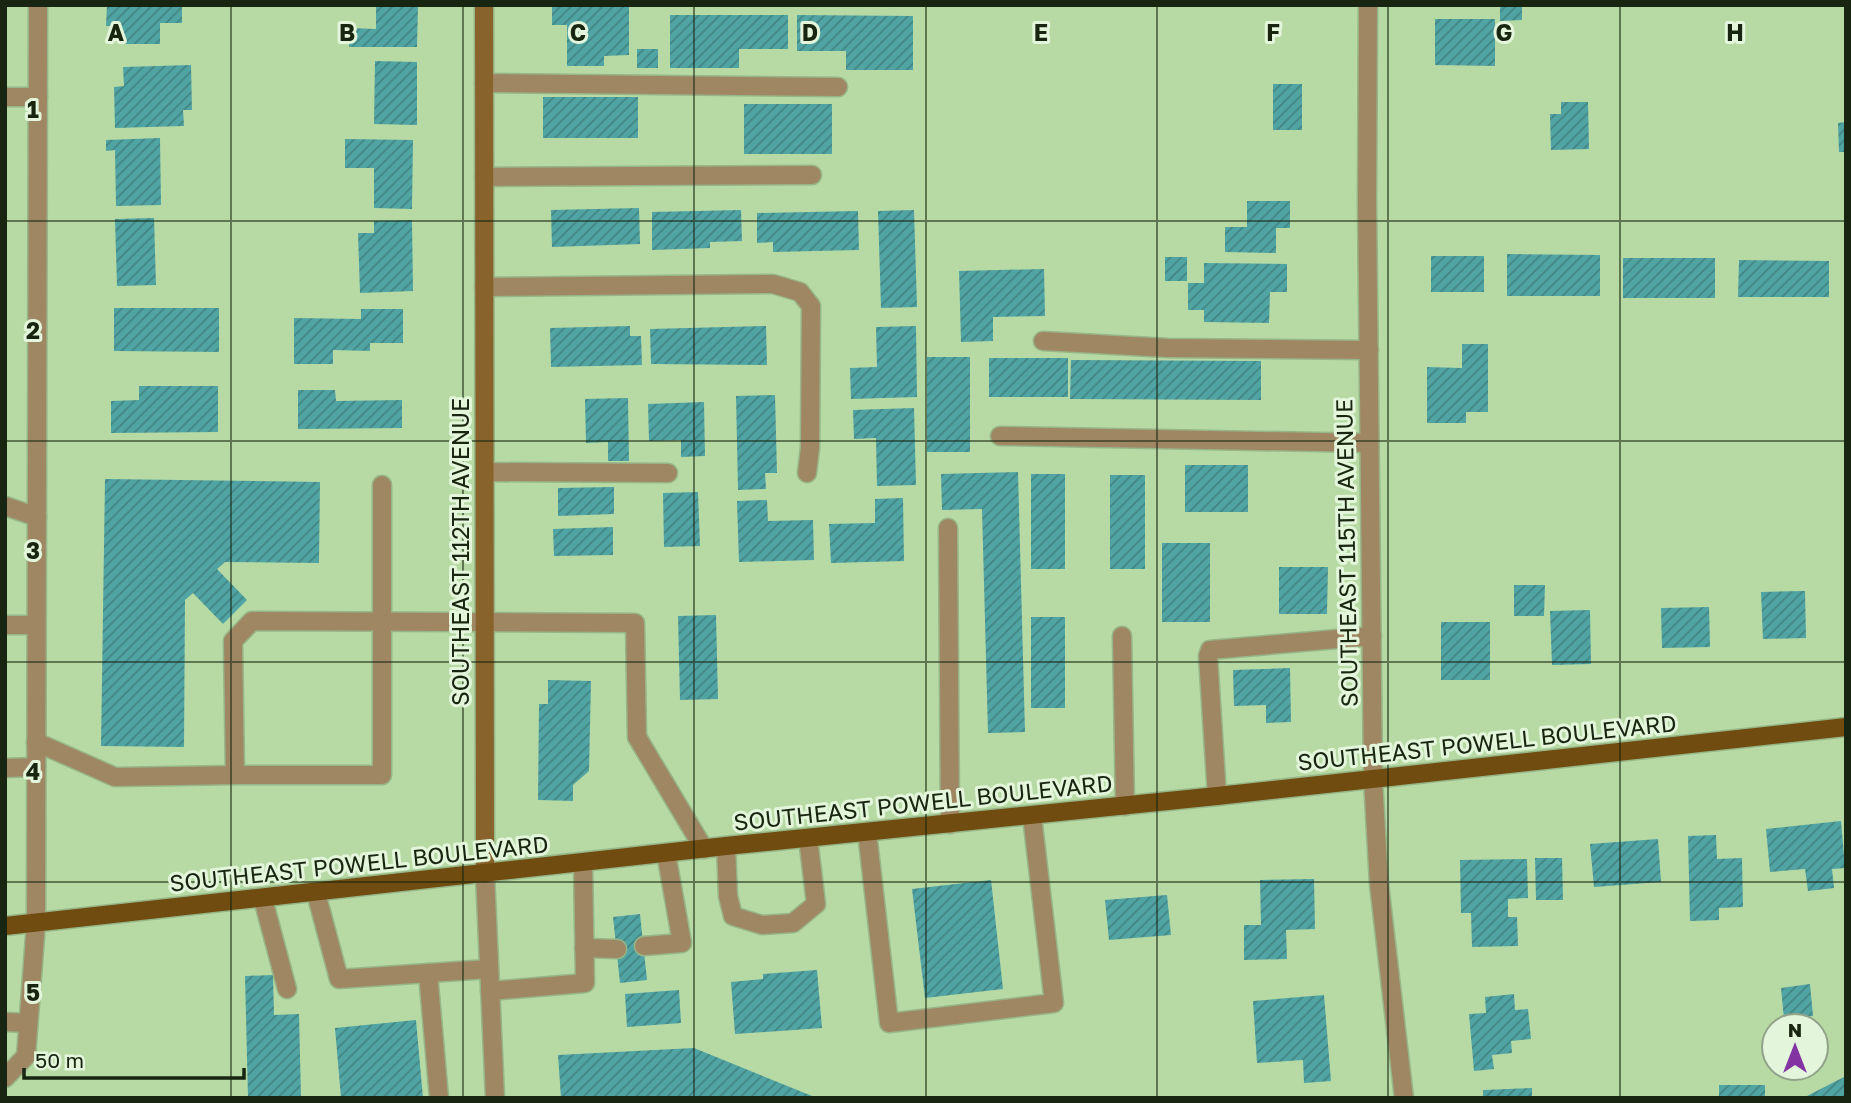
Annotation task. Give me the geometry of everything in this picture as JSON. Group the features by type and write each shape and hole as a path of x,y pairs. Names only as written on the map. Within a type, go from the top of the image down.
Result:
{"main road":[{"name":"SOUTHEAST 112TH AVENUE","path":"484,5 485,874"},
{"name":"SOUTHEAST POWELL BOULEVARD","path":"5,926 1846,727"}],"street":[{"path":"5,1078 26,1056 36,923 38,5"},
{"name":"SOUTHEAST 115TH AVENUE","path":"1368,5 1373,779 1379,884 1404,1098"},
{"path":"484,83 838,87"},
{"path":"5,97 38,97"},
{"path":"484,177 812,175"},
{"path":"484,287 774,284 800,292 811,306 810,449 807,473"},
{"path":"1043,341 1168,348 1369,350"},
{"path":"1000,436 1369,443"},
{"path":"486,472 668,473"},
{"path":"36,742 115,777 382,775 382,485"},
{"path":"5,506 37,517"},
{"path":"948,528 950,824"},
{"path":"235,775 233,640 252,621 635,624 637,737 704,849"},
{"path":"5,625 36,625"},
{"path":"1122,636 1125,806"},
{"path":"1217,796 1208,656 1210,650 1372,636"},
{"path":"5,768 36,767"},
{"path":"867,832 889,1023 1054,1003 1032,816"},
{"path":"726,846 728,896 733,916 762,925 793,923 816,904 808,838"},
{"path":"644,946 682,943 666,853"},
{"path":"490,992 585,983 583,863"},
{"name":"SOUTHEAST 112TH AVENUE","path":"485,874 495,1098"},
{"path":"316,893 339,979 489,970"},
{"path":"263,899 288,989"},
{"path":"584,948 617,949"},
{"path":"428,973 439,1098"},
{"path":"5,1022 28,1023"}],"building":[{"path":"107,5 182,5 182,23 160,23 160,44 121,44 121,26 106,26"},
{"path":"376,5 418,5 417,47 349,47 349,28 376,29"},
{"path":"1500,5 1522,5 1522,20 1500,21"},
{"path":"552,6 629,6 629,55 604,56 604,66 567,66 567,25 552,25"},
{"path":"670,15 788,15 788,49 739,49 739,68 670,68"},
{"path":"797,15 913,16 913,70 846,70 846,51 797,51"},
{"path":"1435,19 1495,19 1495,66 1435,65"},
{"path":"637,49 658,49 658,68 637,68"},
{"path":"375,61 417,62 417,125 374,124"},
{"path":"191,65 192,110 183,110 184,126 115,128 114,87 124,86 123,67"},
{"path":"1273,84 1302,84 1302,130 1273,130"},
{"path":"543,97 638,97 638,138 543,138"},
{"path":"1561,102 1588,102 1589,149 1551,150 1550,114 1561,114"},
{"path":"744,104 832,104 832,154 744,154"},
{"path":"1846,122 1846,152 1839,152 1838,123"},
{"path":"160,138 161,205 116,206 115,150 106,151 106,140"},
{"path":"345,139 413,140 412,209 374,208 374,168 345,168"},
{"path":"1247,201 1290,201 1290,228 1276,228 1276,253 1225,252 1225,227 1247,227"},
{"path":"639,208 640,244 552,247 551,210"},
{"path":"741,210 742,241 710,242 710,248 652,250 652,212"},
{"path":"914,210 917,307 881,308 878,211"},
{"path":"858,211 859,250 773,252 773,242 757,243 757,213"},
{"path":"154,218 156,285 117,286 115,219"},
{"path":"412,220 413,291 360,293 358,233 374,233 374,221"},
{"path":"1507,254 1600,255 1600,296 1507,296"},
{"path":"1431,256 1484,256 1484,292 1431,292"},
{"path":"1165,257 1187,257 1187,281 1165,281"},
{"path":"1623,258 1715,258 1715,298 1623,298"},
{"path":"1739,260 1829,261 1829,297 1738,297"},
{"path":"1204,263 1287,264 1287,292 1270,292 1269,323 1204,322 1204,310 1188,310 1188,283 1204,283"},
{"path":"1044,269 1045,316 993,317 993,341 961,342 959,271"},
{"path":"114,308 219,308 219,352 114,351"},
{"path":"361,309 403,309 403,343 370,343 370,351 333,350 333,364 294,364 294,318 361,319"},
{"path":"630,326 630,336 641,336 642,365 551,367 550,328"},
{"path":"766,326 767,365 651,364 650,329"},
{"path":"916,326 917,397 851,399 850,368 877,367 876,327"},
{"path":"1462,344 1488,344 1488,412 1466,412 1466,423 1427,423 1427,367 1462,368"},
{"path":"927,357 970,357 970,452 927,452"},
{"path":"989,358 1068,358 1068,397 989,397"},
{"path":"1071,360 1261,361 1261,400 1070,399"},
{"path":"139,386 218,386 218,432 111,433 111,401 139,400"},
{"path":"298,390 335,390 336,401 402,400 402,428 298,429"},
{"path":"775,395 777,473 765,473 766,489 738,490 736,396"},
{"path":"628,398 629,461 608,461 608,442 586,443 585,399"},
{"path":"704,402 705,456 681,457 681,440 649,441 648,404"},
{"path":"914,408 916,485 877,486 876,438 854,439 853,410"},
{"path":"1185,465 1248,465 1248,512 1185,512"},
{"path":"1018,472 1025,732 988,733 982,509 942,510 941,474"},
{"path":"1031,474 1065,474 1065,569 1031,569"},
{"path":"1110,475 1145,475 1145,569 1110,569"},
{"path":"105,479 320,482 319,563 225,562 217,569 247,600 223,624 193,593 185,600 184,747 101,746"},
{"path":"614,487 614,514 558,516 558,488"},
{"path":"698,492 700,546 664,547 663,493"},
{"path":"903,498 904,561 831,563 829,524 875,523 875,499"},
{"path":"767,500 768,521 813,520 814,560 739,562 737,501"},
{"path":"613,527 613,555 554,556 553,529"},
{"path":"1162,543 1210,543 1210,622 1162,622"},
{"path":"1279,567 1328,567 1327,614 1279,614"},
{"path":"1514,585 1545,585 1544,616 1514,616"},
{"path":"1805,591 1806,638 1763,639 1761,592"},
{"path":"1709,607 1710,647 1662,648 1661,608"},
{"path":"1590,610 1591,664 1552,665 1550,611"},
{"path":"716,615 718,699 680,700 678,616"},
{"path":"1031,617 1065,617 1065,708 1031,708"},
{"path":"1441,622 1490,622 1490,680 1441,680"},
{"path":"1290,668 1291,722 1266,723 1266,705 1234,706 1233,670"},
{"path":"548,680 591,681 589,771 573,785 573,801 538,800 539,704 548,704"},
{"path":"1841,821 1845,868 1832,869 1834,888 1808,891 1805,869 1770,872 1766,829"},
{"path":"1716,835 1717,859 1742,858 1743,907 1719,908 1719,920 1690,921 1688,836"},
{"path":"1658,839 1661,882 1594,887 1590,844"},
{"path":"1535,858 1562,858 1563,900 1536,900"},
{"path":"1527,859 1528,898 1508,899 1508,917 1517,917 1518,946 1472,947 1471,913 1461,913 1460,860"},
{"path":"1314,879 1315,929 1286,930 1287,959 1244,960 1244,925 1261,925 1260,880"},
{"path":"991,880 1003,989 925,998 912,889"},
{"path":"1167,895 1171,935 1109,940 1105,900"},
{"path":"640,914 647,980 620,983 613,917"},
{"path":"817,970 822,1028 735,1034 731,982 763,979 763,974"},
{"path":"273,975 274,1015 299,1014 301,1098 248,1098 245,976"},
{"path":"1810,984 1813,1012 1783,1012 1781,988"},
{"path":"679,990 681,1023 627,1027 625,994"},
{"path":"1514,994 1515,1010 1528,1009 1531,1039 1511,1041 1512,1053 1492,1055 1494,1069 1474,1071 1469,1014 1486,1013 1485,997"},
{"path":"1324,995 1331,1081 1304,1083 1303,1060 1257,1063 1253,1001"},
{"path":"416,1020 423,1098 341,1098 335,1028"},
{"path":"694,1048 817,1098 561,1098 558,1055"},
{"path":"1846,1076 1846,1098 1803,1098"},
{"path":"1719,1085 1765,1085 1765,1098 1719,1098"},
{"path":"1532,1088 1532,1098 1483,1098 1483,1090"}]}
